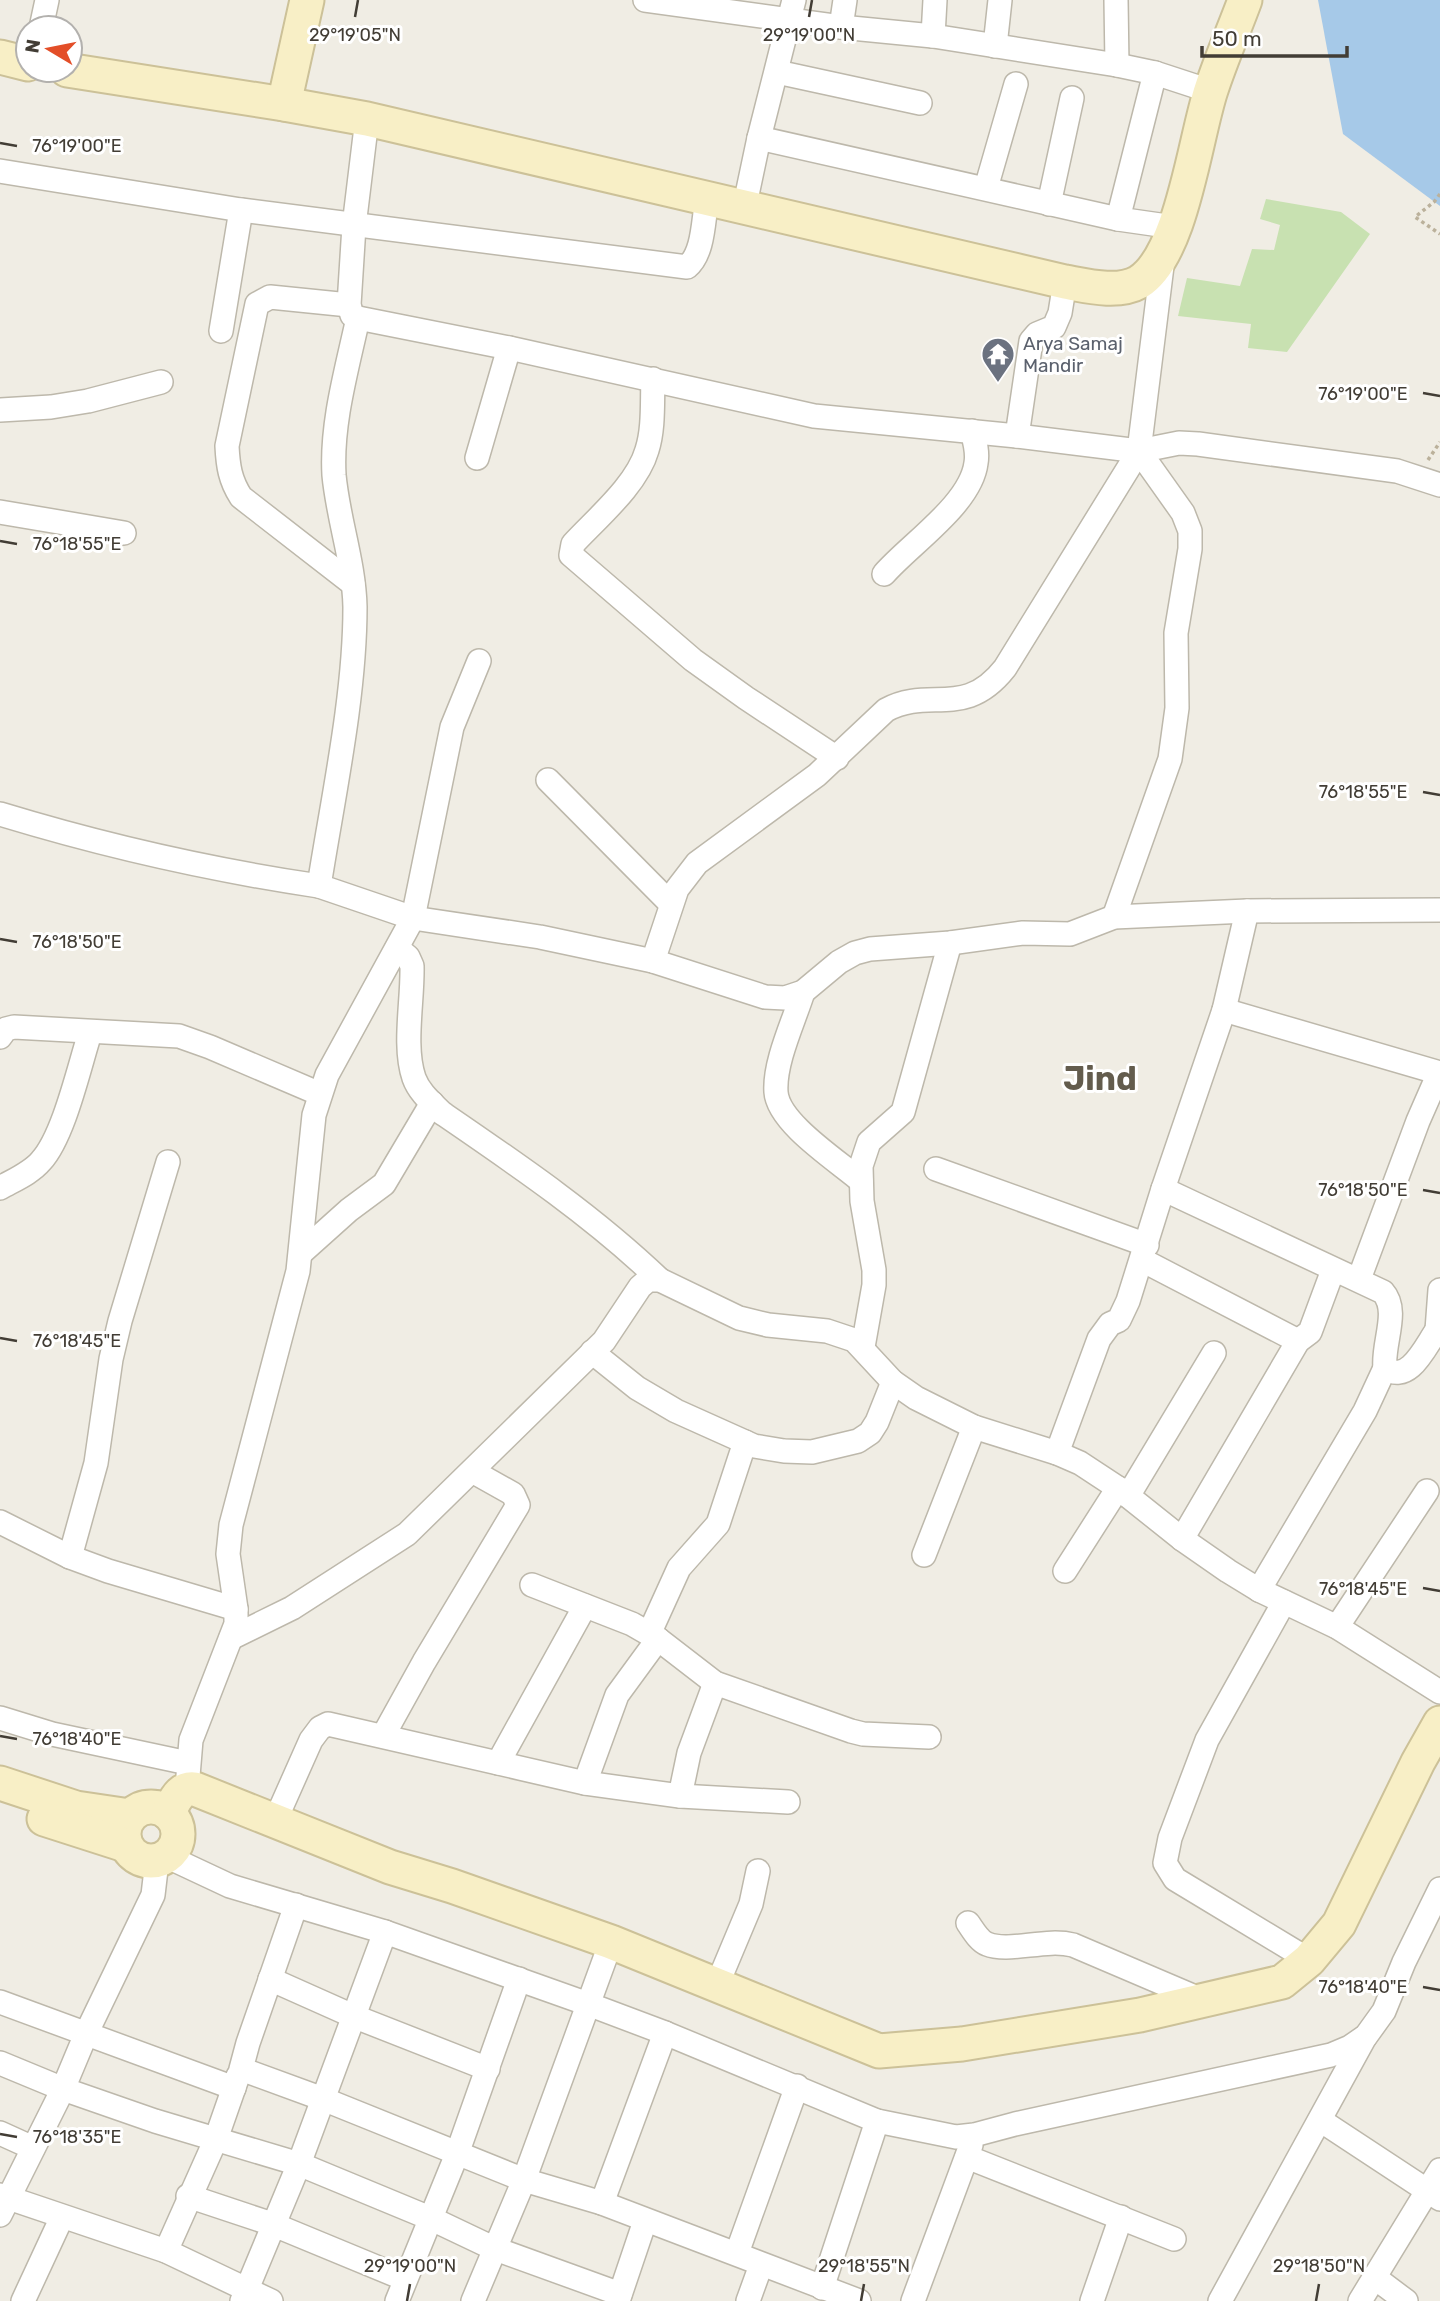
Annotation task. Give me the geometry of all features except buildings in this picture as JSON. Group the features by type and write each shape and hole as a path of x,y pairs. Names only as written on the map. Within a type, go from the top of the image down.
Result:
{"main road":[{"path":"284,104 307,0"},
{"path":"84,73 367,119 1065,282 1115,288 1138,282 1163,257 1174,227 1210,91 1245,0"},
{"path":"181,1788 175,1823 178,1831 175,1847 161,1858 142,1860 132,1855 128,1831 144,1808 159,1808 181,1788 195,1789 390,1867 611,1942 879,2051 962,2044 1140,2015 1282,1982 1309,1960 1339,1924 1418,1762 1440,1723"},
{"path":"0,1783 76,1808 128,1831"},
{"path":"0,1803 71,1829 128,1831"}],"street":[{"path":"645,0 792,10 841,27 933,36 1117,65 1155,73 1210,91"},
{"path":"841,27 845,0"},
{"path":"933,36 935,0"},
{"path":"995,46 1000,0"},
{"path":"1116,0 1117,65"},
{"path":"744,209 792,10"},
{"path":"777,72 920,103"},
{"path":"1118,219 1155,73"},
{"path":"986,188 1016,84"},
{"path":"1049,204 1072,98"},
{"path":"319,887 351,675 353,584 337,495 334,456 353,311 354,226 367,119"},
{"path":"759,138 1118,219 1174,227"},
{"path":"0,171 354,226 687,267 695,261 699,249 707,199"},
{"path":"221,331 242,210"},
{"path":"653,961 670,903 697,863 837,758 886,710 911,701 958,700 996,680 1015,654 1139,451 1163,257"},
{"path":"1017,436 1031,341 1037,334 1054,327 1058,320 1065,282"},
{"path":"353,584 241,497 232,482 228,446 257,304 270,297 353,311 814,416 1139,451 1179,443 1198,444 1397,471 1440,485"},
{"path":"477,458 509,348"},
{"path":"653,379 648,449 641,467 573,544 571,555 693,660 837,758"},
{"path":"0,410 51,407 88,401 160,382"},
{"path":"884,574 955,504 970,481 976,466 977,452 972,431"},
{"path":"1114,917 1170,760 1177,708 1176,633 1190,549 1190,531 1183,513 1139,451"},
{"path":"0,512 124,533"},
{"path":"0,1718 52,1734 181,1788 191,1740 236,1623 228,1554 231,1525 301,1253 314,1115 327,1075 414,918 452,727 479,661"},
{"path":"548,780 670,903"},
{"path":"0,814 58,832 176,861 319,887 414,918 540,937 653,961 765,997 785,998 803,992 839,962 855,953 870,949 950,943 1008,934 1070,934 1114,917 1247,911 1440,909"},
{"path":"1057,1452 1103,1330 1123,1314 1224,1010 1247,911"},
{"path":"863,1348 874,1270 861,1166 869,1142 903,1112 950,943"},
{"path":"397,948 408,957 412,966 410,1040 414,1078 424,1096 442,1113 582,1211 620,1241 660,1280 739,1318 768,1325 827,1331 854,1340 893,1382 927,1404 974,1427 1057,1452 1080,1463 1123,1492 1182,1539 1259,1590 1337,1627 1440,1692"},
{"path":"803,992 777,1070 776,1093 780,1107 792,1123 861,1181"},
{"path":"1224,1010 1439,1073 1418,1121 1359,1279"},
{"path":"0,1037 6,1029 14,1027 179,1036 320,1094"},
{"path":"0,1188 39,1164 50,1150 90,1033"},
{"path":"301,1253 349,1210 384,1184 432,1103"},
{"path":"70,1557 96,1463 111,1359 120,1321 168,1162"},
{"path":"936,1169 1144,1253 1298,1341"},
{"path":"1163,1189 1334,1270 1359,1279 1383,1292 1389,1299 1391,1309 1384,1357 1385,1368 1365,1411 1259,1590"},
{"path":"1182,1539 1298,1341 1310,1332 1334,1270"},
{"path":"231,1639 292,1608 407,1534 592,1353 614,1327 640,1287 648,1280 660,1280"},
{"path":"1385,1368 1402,1374 1410,1368 1439,1331 1440,1290"},
{"path":"592,1353 654,1399 745,1442 784,1451 812,1452 858,1441 870,1433 877,1422 893,1382"},
{"path":"1065,1571 1123,1492 1213,1353"},
{"path":"924,1555 974,1427"},
{"path":"584,1783 617,1695 654,1636 679,1568 718,1524 745,1442"},
{"path":"383,1737 424,1661 518,1506 513,1494 472,1471"},
{"path":"1337,1627 1427,1492"},
{"path":"0,1522 70,1557 140,1582 236,1609"},
{"path":"532,1585 632,1624 654,1636 715,1682 851,1731 929,1737"},
{"path":"1284,1602 1207,1740 1170,1838 1165,1863 1175,1880 1309,1960"},
{"path":"498,1763 585,1606"},
{"path":"680,1796 689,1752 715,1682"},
{"path":"275,1821 311,1740 320,1728 328,1724 584,1783 680,1796 788,1802"},
{"path":"271,2301 244,2295 166,2251 62,2217 3,2203 63,2089 86,2034 153,1895 161,1858 230,1886 386,1932 589,2004 797,2086 877,2121 956,2137 1121,2217 1174,2239"},
{"path":"717,1984 751,1904 758,1871"},
{"path":"1220,2301 1366,2036 1384,2011 1404,1962 1440,1889"},
{"path":"166,2251 188,2196 216,2138 296,1905"},
{"path":"968,1923 980,1940 987,1944 1018,1946 1059,1941 1202,2000"},
{"path":"244,2295 299,2164 386,1932"},
{"path":"473,2301 524,2180 611,1942"},
{"path":"270,1979 353,2016 488,2069"},
{"path":"188,2196 272,2224 401,2290 457,2154 519,1979"},
{"path":"0,2002 86,2034 237,2079 323,2099 524,2180 602,2203 859,2301"},
{"path":"602,2203 665,2033"},
{"path":"913,2301 971,2146 1041,2118 1331,2055 1366,2036"},
{"path":"0,2063 63,2089 299,2164 432,2219 494,2248 619,2298 645,2221"},
{"path":"737,2253 797,2086"},
{"path":"1320,2120 1434,2195"},
{"path":"822,2288 877,2121"},
{"path":"0,2133 33,2148"},
{"path":"1360,2301 1374,2277 1434,2195 1440,2171"},
{"path":"26,2300 62,2217"},
{"path":"1092,2301 1121,2217"},
{"path":"748,2301 761,2264"},
{"path":"1374,2277 1406,2301"}],"path":[{"path":"1440,194 1415,217 1440,234"}],"green space":[{"path":"1266,199 1341,212 1370,234 1287,352 1248,348 1251,324 1178,316 1187,278 1240,286 1252,249 1274,250 1280,225 1260,219"}],"water":[{"path":"1318,0 1440,0 1440,206 1343,134"}],"place":[{"name":"Arya Samaj Mandir","path":"998,384"}],"district":[{"name":"Jind","path":"1100,1078"}]}
